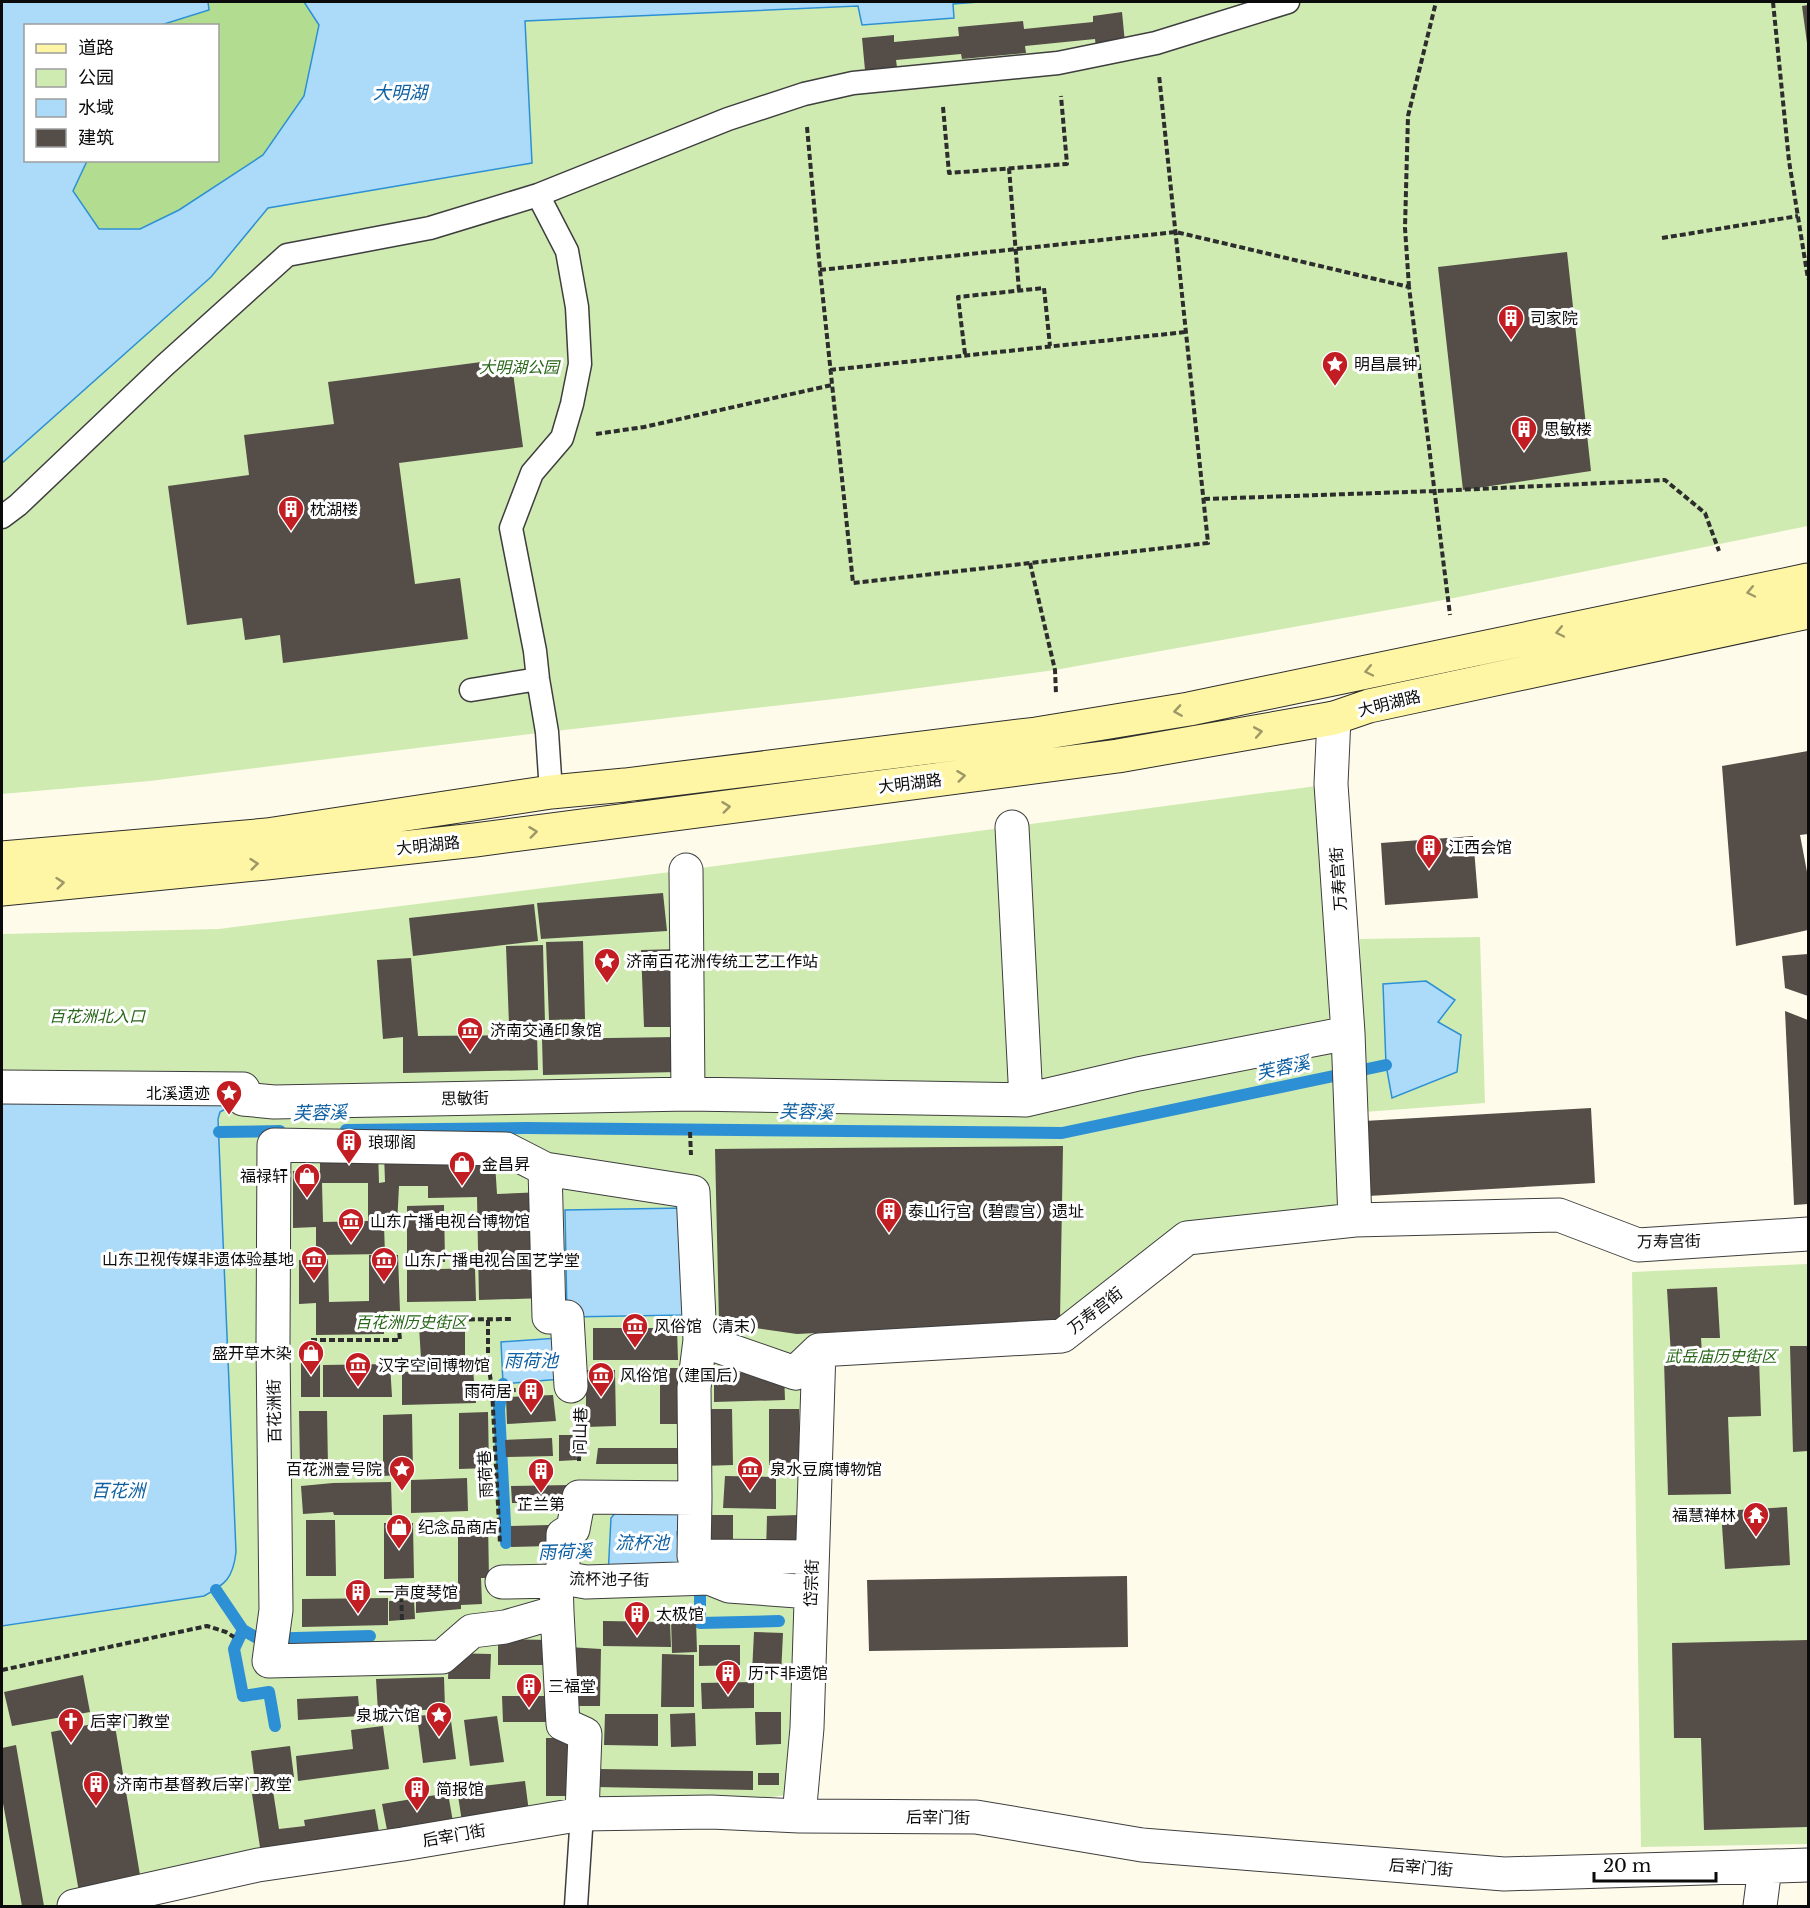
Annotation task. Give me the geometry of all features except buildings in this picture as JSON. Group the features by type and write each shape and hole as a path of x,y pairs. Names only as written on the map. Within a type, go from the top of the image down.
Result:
{"main road":[{"name":"大明湖路","path":"2,858 267,835 551,792 636,784 1057,730 1189,709 1809,580"},
{"name":"大明湖路","path":"2,889 496,837 1118,756 1334,718 1369,706 1809,612"}],"street":[{"name":"万寿宫街","path":"1334,718 1332,784 1348,1039 1355,1220"},
{"path":"1012,827 1026,1100"},
{"path":"686,870 688,1094"},
{"name":"思敏街","path":"2,1087 243,1089 243,1099 274,1102 688,1094 1026,1100 1138,1074 1348,1039"},
{"name":"百花洲街","path":"270,1652 276,1610 273,1344 274,1145 506,1149 545,1169"},
{"path":"549,1317 545,1169 693,1191 700,1340 694,1388 694,1556 704,1573 812,1557"},
{"name":"万寿宫街","path":"819,1350 1062,1336 1187,1238 1355,1220 1559,1215 1638,1245 1809,1234"},
{"name":"问山巷","path":"549,1317 567,1317 571,1386"},
{"path":"700,1340 795,1372 819,1350"},
{"name":"岱宗街","path":"799,1816 807,1728 819,1350"},
{"path":"582,1814 585,1734 563,1724 558,1590 563,1535 573,1529 579,1497 695,1498"},
{"name":"流杯池子街","path":"270,1652 442,1657 472,1630 505,1627 558,1590 586,1582 704,1573 729,1586 811,1592"},
{"path":"502,1582 558,1590"},
{"name":"后宰门街","path":"74,1906 258,1864 403,1844 582,1814 711,1812 799,1816 976,1817 1142,1845 1504,1874 1809,1865"},
{"path":"1760,1906 1765,1866"}],"lane":[{"path":"2,517 18,505 164,366 287,255 430,228 538,195 728,119 804,94 853,83 1058,63 1156,43 1287,2"},
{"path":"538,195 567,251 577,307 580,364 562,438 532,473 511,528 548,732 551,792"},
{"path":"471,690 538,679"},
{"path":"576,1906 582,1814"}],"path":[{"path":"1436,2 1408,116 1406,228 1409,287 1450,615"},
{"path":"1773,2 1789,161 1809,279"},
{"path":"804,94 853,583 1208,543 1156,43"},
{"path":"940,74 949,173 1067,164 1058,63"},
{"path":"1009,168 1019,291"},
{"path":"1662,238 1798,216"},
{"path":"820,270 1176,232 1409,287"},
{"path":"965,354 958,297 1044,288 1050,346"},
{"path":"830,370 1186,332"},
{"path":"562,438 644,427 832,385"},
{"path":"1203,499 1665,480 1705,513 1719,551"},
{"path":"1030,563 1055,670 1057,730"},
{"path":"688,1094 693,1191"},
{"path":"310,1340 400,1340 398,1320 549,1317"},
{"name":"雨荷巷","path":"488,1320 488,1362 492,1389 502,1582"},
{"name":"问山巷","path":"571,1386 580,1399 579,1497"},
{"path":"2,1670 207,1626 270,1652"}],"green space":[{"name":"大明湖公园","path":"2,2 1808,2 1808,526 1449,599 1055,670 843,698 150,781 2,794"},
{"path":"208,2 304,2 319,25 304,96 263,155 179,210 140,229 99,229 73,191 87,162 219,162 219,24 164,24 209,10"},
{"name":"百花洲历史街区","path":"1331,784 1355,1220 1187,1238 1062,1336 819,1350 787,1795 403,1844 166,1882 55,1906 2,1906 2,934 219,929 686,870"},
{"path":"1480,937 1485,1103 1364,1112 1360,939"},
{"name":"武岳庙历史街区","path":"1808,1264 1808,1844 1641,1847 1632,1272"}],"water":[{"name":"大明湖","path":"2,2 208,2 209,10 164,24 24,24 24,162 87,162 73,191 99,229 140,229 179,210 263,155 304,96 319,25 304,2 979,2 953,4 954,18 862,25 858,6 525,21 532,163 268,208 211,277 2,463"},
{"path":"1426,981 1455,1000 1438,1022 1461,1035 1457,1072 1392,1098 1386,1065 1383,984"},
{"name":"百花洲","path":"2,1098 229,1102 229,1107 220,1112 218,1119 236,1552 233,1568 227,1579 218,1588 204,1596 2,1626"},
{"path":"685,1208 687,1315 567,1317 565,1210"},
{"name":"雨荷池","path":"558,1338 561,1379 503,1384 501,1342"},
{"name":"流杯池","path":"687,1508 687,1531 677,1532 680,1566 608,1576 611,1518 617,1511"}],"waterway":[{"name":"芙蓉溪","path":"346,1130 526,1128 1062,1133 1386,1065"},
{"name":"芙蓉溪","path":"219,1132 280,1131"},
{"path":"503,1384 499,1409 506,1543"},
{"name":"雨荷溪","path":"700,1578 700,1623 779,1621"},
{"name":"雨荷溪","path":"216,1590 243,1630 259,1639 370,1636"},
{"path":"243,1630 234,1649 243,1696 269,1692 275,1726"}],"place":[{"name":"司家院","path":"1511,341"},
{"name":"明昌晨钟","path":"1335,387"},
{"name":"思敏楼","path":"1524,452"},
{"name":"枕湖楼","path":"291,532"},
{"name":"江西会馆","path":"1429,870"},
{"name":"济南百花洲传统工艺工作站","path":"607,984"},
{"name":"济南交通印象馆","path":"470,1053"},
{"name":"北溪遗迹","path":"229,1116"},
{"name":"琅琊阁","path":"349,1165"},
{"name":"金昌昇","path":"462,1187"},
{"name":"福禄轩","path":"307,1199"},
{"name":"泰山行宫（碧霞宫）遗址","path":"889,1234"},
{"name":"山东广播电视台博物馆","path":"351,1244"},
{"name":"山东卫视传媒非遗体验基地","path":"314,1282"},
{"name":"山东广播电视台国艺学堂","path":"384,1283"},
{"name":"风俗馆（清末）","path":"635,1349"},
{"name":"盛开草木染","path":"311,1376"},
{"name":"汉字空间博物馆","path":"358,1388"},
{"name":"风俗馆（建国后）","path":"601,1398"},
{"name":"雨荷居","path":"531,1414"},
{"name":"百花洲壹号院","path":"402,1492"},
{"name":"泉水豆腐博物馆","path":"750,1492"},
{"name":"芷兰第","path":"541,1494"},
{"name":"福慧禅林","path":"1756,1538"},
{"name":"纪念品商店","path":"399,1550"},
{"name":"一声度琴馆","path":"358,1615"},
{"name":"太极馆","path":"637,1637"},
{"name":"历下非遗馆","path":"728,1696"},
{"name":"三福堂","path":"529,1709"},
{"name":"泉城六馆","path":"439,1738"},
{"name":"后宰门教堂","path":"71,1744"},
{"name":"济南市基督教后宰门教堂","path":"96,1807"},
{"name":"简报馆","path":"417,1812"}],"park label":[{"name":"百花洲北入口","path":"97,1016"}]}
